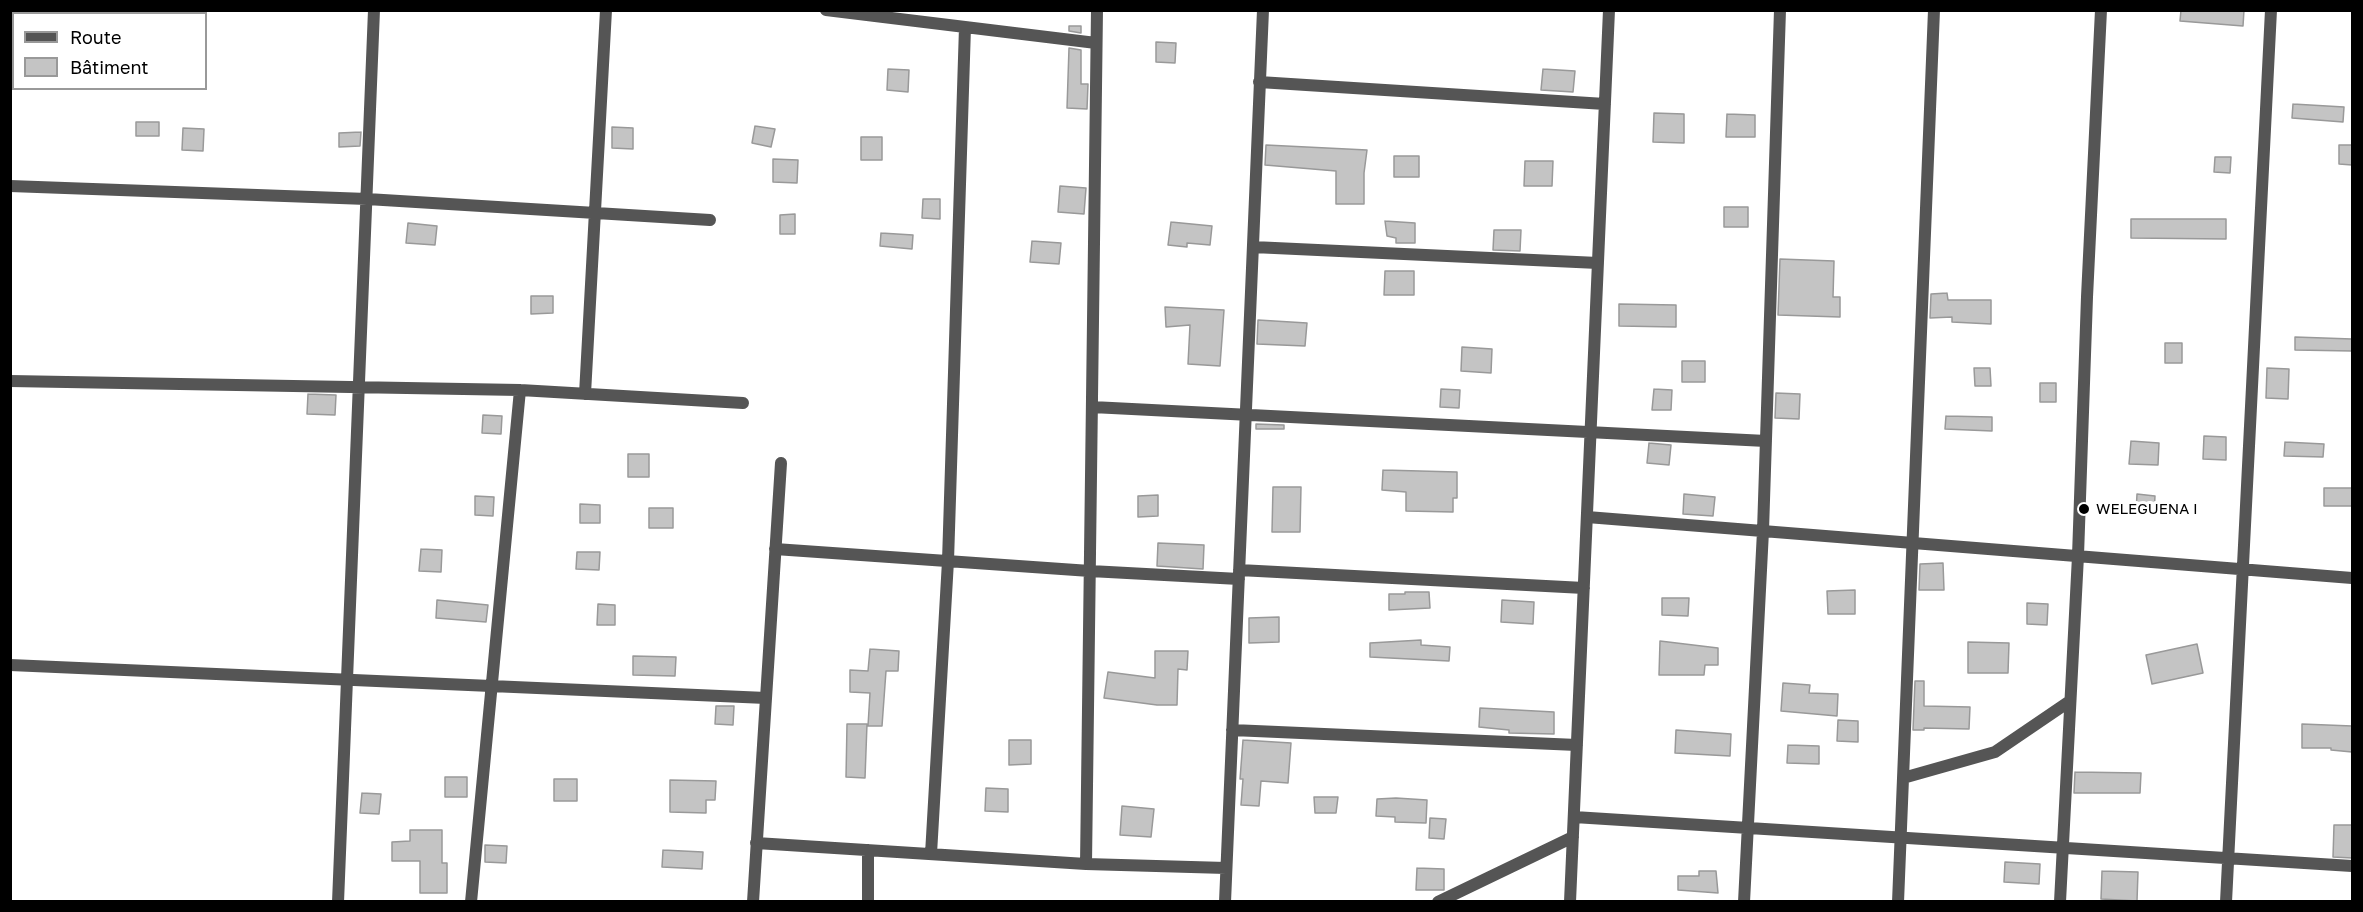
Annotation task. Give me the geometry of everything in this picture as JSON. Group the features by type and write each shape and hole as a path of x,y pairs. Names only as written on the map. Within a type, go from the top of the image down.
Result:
{"street":[{"path":"338,902 374,10"},
{"path":"585,394 606,10"},
{"path":"826,10 1096,43"},
{"path":"1086,864 1096,10"},
{"path":"1225,902 1263,10"},
{"path":"1570,902 1609,10"},
{"path":"1744,902 1763,531 1780,10"},
{"path":"1898,902 1934,10"},
{"path":"2060,902 2078,556 2087,297 2101,10"},
{"path":"2226,902 2271,10"},
{"path":"931,854 948,561 964,27"},
{"path":"1260,82 1605,104"},
{"path":"10,186 367,199 710,220"},
{"path":"1253,247 1598,263"},
{"path":"10,381 520,390 743,403"},
{"path":"471,902 520,390"},
{"path":"1092,407 1766,441"},
{"path":"753,902 781,463"},
{"path":"1587,517 2352,578"},
{"path":"775,549 1090,571 1239,574 1584,588"},
{"path":"10,665 766,698"},
{"path":"1903,778 1995,752 2070,701"},
{"path":"1232,730 1577,745"},
{"path":"1574,817 2352,866"},
{"path":"1438,902 1573,837"},
{"path":"756,843 1086,864 1226,868"},
{"path":"868,850 868,902"}],"building":[{"path":"2181,10 2244,10 2243,26 2180,21"},
{"path":"1069,26 1081,26 1081,33 1069,31"},
{"path":"1156,42 1176,43 1175,63 1156,62"},
{"path":"1069,48 1081,50 1081,84 1088,84 1087,109 1067,108"},
{"path":"888,69 909,70 908,92 887,90"},
{"path":"1543,69 1575,71 1573,92 1541,90"},
{"path":"2293,104 2344,107 2343,122 2292,118"},
{"path":"1654,113 1684,114 1684,143 1653,142"},
{"path":"1727,114 1755,115 1755,137 1726,137"},
{"path":"136,122 159,122 159,136 136,136"},
{"path":"755,126 775,129 771,147 752,143"},
{"path":"612,127 633,128 633,149 612,148"},
{"path":"183,128 204,129 203,151 182,150"},
{"path":"361,132 360,146 339,147 339,133"},
{"path":"861,137 882,137 882,160 861,160"},
{"path":"1266,145 1367,150 1364,204 1336,204 1336,171 1265,165"},
{"path":"2339,145 2352,145 2352,165 2339,164"},
{"path":"1394,156 1419,156 1419,177 1394,177"},
{"path":"2215,157 2231,157 2230,173 2214,172"},
{"path":"773,159 798,160 797,183 773,182"},
{"path":"1525,161 1553,161 1552,186 1524,186"},
{"path":"1060,186 1086,188 1084,214 1058,212"},
{"path":"923,199 940,199 940,219 922,218"},
{"path":"1724,207 1748,207 1748,227 1724,227"},
{"path":"795,214 795,234 780,234 780,215"},
{"path":"2131,219 2226,219 2226,239 2131,238"},
{"path":"1385,221 1415,223 1415,243 1396,243 1396,238 1387,236"},
{"path":"1171,222 1212,226 1210,245 1187,243 1187,247 1168,245"},
{"path":"408,223 437,226 435,245 406,243"},
{"path":"1494,230 1521,230 1520,251 1493,250"},
{"path":"881,233 913,235 912,249 880,246"},
{"path":"1032,241 1061,243 1059,264 1030,262"},
{"path":"1780,259 1834,261 1833,297 1840,297 1840,317 1778,315"},
{"path":"1385,271 1414,271 1414,295 1384,295"},
{"path":"1947,293 1948,300 1991,300 1991,324 1952,322 1952,317 1930,318 1931,294"},
{"path":"531,296 553,296 553,313 531,314"},
{"path":"1619,304 1676,305 1676,327 1619,326"},
{"path":"1165,307 1224,310 1220,366 1188,364 1190,325 1166,327"},
{"path":"1258,320 1307,323 1305,346 1257,344"},
{"path":"2295,337 2352,339 2352,351 2295,350"},
{"path":"2165,343 2182,343 2182,363 2165,363"},
{"path":"1462,347 1492,349 1491,373 1461,371"},
{"path":"1682,361 1705,361 1705,382 1682,382"},
{"path":"1974,368 1990,368 1991,386 1975,386"},
{"path":"2267,368 2289,369 2288,399 2266,398"},
{"path":"2040,383 2056,383 2056,402 2040,402"},
{"path":"1441,389 1460,390 1459,408 1440,407"},
{"path":"1654,389 1672,390 1671,410 1652,410"},
{"path":"1776,393 1800,394 1799,419 1775,418"},
{"path":"308,394 336,395 335,415 307,414"},
{"path":"483,415 502,416 501,434 482,433"},
{"path":"1946,416 1992,417 1992,431 1945,429"},
{"path":"1256,424 1284,425 1284,429 1256,429"},
{"path":"2204,436 2226,437 2226,460 2203,459"},
{"path":"2131,441 2159,443 2158,465 2129,464"},
{"path":"2285,442 2324,444 2323,457 2284,456"},
{"path":"1649,443 1671,445 1669,465 1647,463"},
{"path":"628,454 649,454 649,477 628,477"},
{"path":"1383,470 1457,472 1457,498 1453,498 1453,512 1406,511 1406,492 1382,490"},
{"path":"1273,487 1301,487 1300,532 1272,532"},
{"path":"2324,488 2352,488 2352,506 2324,506"},
{"path":"1684,494 1715,497 1713,516 1683,514"},
{"path":"2137,494 2155,496 2154,514 2136,513"},
{"path":"1158,495 1158,516 1138,517 1138,496"},
{"path":"475,496 494,497 493,516 475,515"},
{"path":"580,504 600,505 600,523 580,523"},
{"path":"649,508 673,508 673,528 649,528"},
{"path":"1158,543 1204,545 1203,569 1157,566"},
{"path":"421,549 442,550 441,572 419,571"},
{"path":"577,552 600,552 599,570 576,569"},
{"path":"1943,563 1944,590 1919,590 1920,564"},
{"path":"1855,590 1855,614 1828,614 1827,591"},
{"path":"1405,592 1429,592 1430,608 1389,610 1389,594 1405,594"},
{"path":"1662,598 1689,598 1688,616 1662,615"},
{"path":"437,600 488,605 486,622 436,618"},
{"path":"1502,600 1534,602 1533,624 1501,622"},
{"path":"2027,603 2048,604 2047,625 2027,624"},
{"path":"598,604 615,605 615,625 597,625"},
{"path":"1279,617 1279,642 1249,643 1249,618"},
{"path":"1421,640 1421,645 1450,647 1449,661 1370,657 1370,643"},
{"path":"1660,641 1718,648 1718,665 1705,665 1704,675 1659,675"},
{"path":"1968,642 2009,643 2008,673 1968,673"},
{"path":"2197,644 2203,673 2152,684 2146,655"},
{"path":"870,649 899,651 898,671 886,671 882,726 868,726 870,693 850,692 850,670 868,671"},
{"path":"1155,651 1188,651 1187,670 1178,669 1177,705 1157,705 1104,698 1108,672 1155,678"},
{"path":"633,656 676,657 675,676 633,675"},
{"path":"1915,681 1924,681 1924,706 1970,707 1969,729 1924,728 1924,730 1913,730"},
{"path":"1783,683 1810,685 1809,693 1838,694 1837,716 1781,711"},
{"path":"716,706 734,706 733,725 715,724"},
{"path":"1480,708 1554,712 1554,734 1509,733 1509,730 1479,727"},
{"path":"1838,720 1858,721 1858,742 1837,741"},
{"path":"847,724 867,724 865,778 846,777"},
{"path":"2302,724 2352,726 2352,752 2331,750 2331,748 2302,748"},
{"path":"1676,730 1731,734 1730,756 1675,753"},
{"path":"1009,740 1031,740 1031,764 1009,765"},
{"path":"1243,740 1291,743 1288,783 1261,781 1259,806 1241,805"},
{"path":"1788,745 1819,746 1819,764 1787,763"},
{"path":"2075,772 2141,773 2140,793 2074,793"},
{"path":"445,777 467,777 467,797 445,797"},
{"path":"554,779 577,779 577,801 554,801"},
{"path":"670,780 716,781 715,800 706,800 706,813 670,812"},
{"path":"986,788 1008,789 1008,812 985,811"},
{"path":"362,793 381,794 379,814 360,813"},
{"path":"1314,797 1338,797 1336,813 1315,813"},
{"path":"1377,799 1427,800 1426,823 1395,822 1395,817 1376,816"},
{"path":"1122,806 1154,809 1151,837 1120,835"},
{"path":"1430,818 1446,819 1444,839 1429,838"},
{"path":"2334,825 2352,825 2352,858 2333,857"},
{"path":"410,830 442,830 442,863 447,863 447,893 420,893 420,861 392,861 392,842 410,841"},
{"path":"485,845 507,846 506,863 485,862"},
{"path":"663,850 703,852 702,869 662,867"},
{"path":"2005,862 2040,864 2039,884 2004,882"},
{"path":"1417,868 1444,869 1444,890 1416,890"},
{"path":"1699,871 1716,871 1718,893 1678,890 1678,876 1699,876"},
{"path":"2102,871 2138,872 2137,901 2101,899"}],"place":[{"name":"WELEGUENA I","path":"2084,509"}]}
